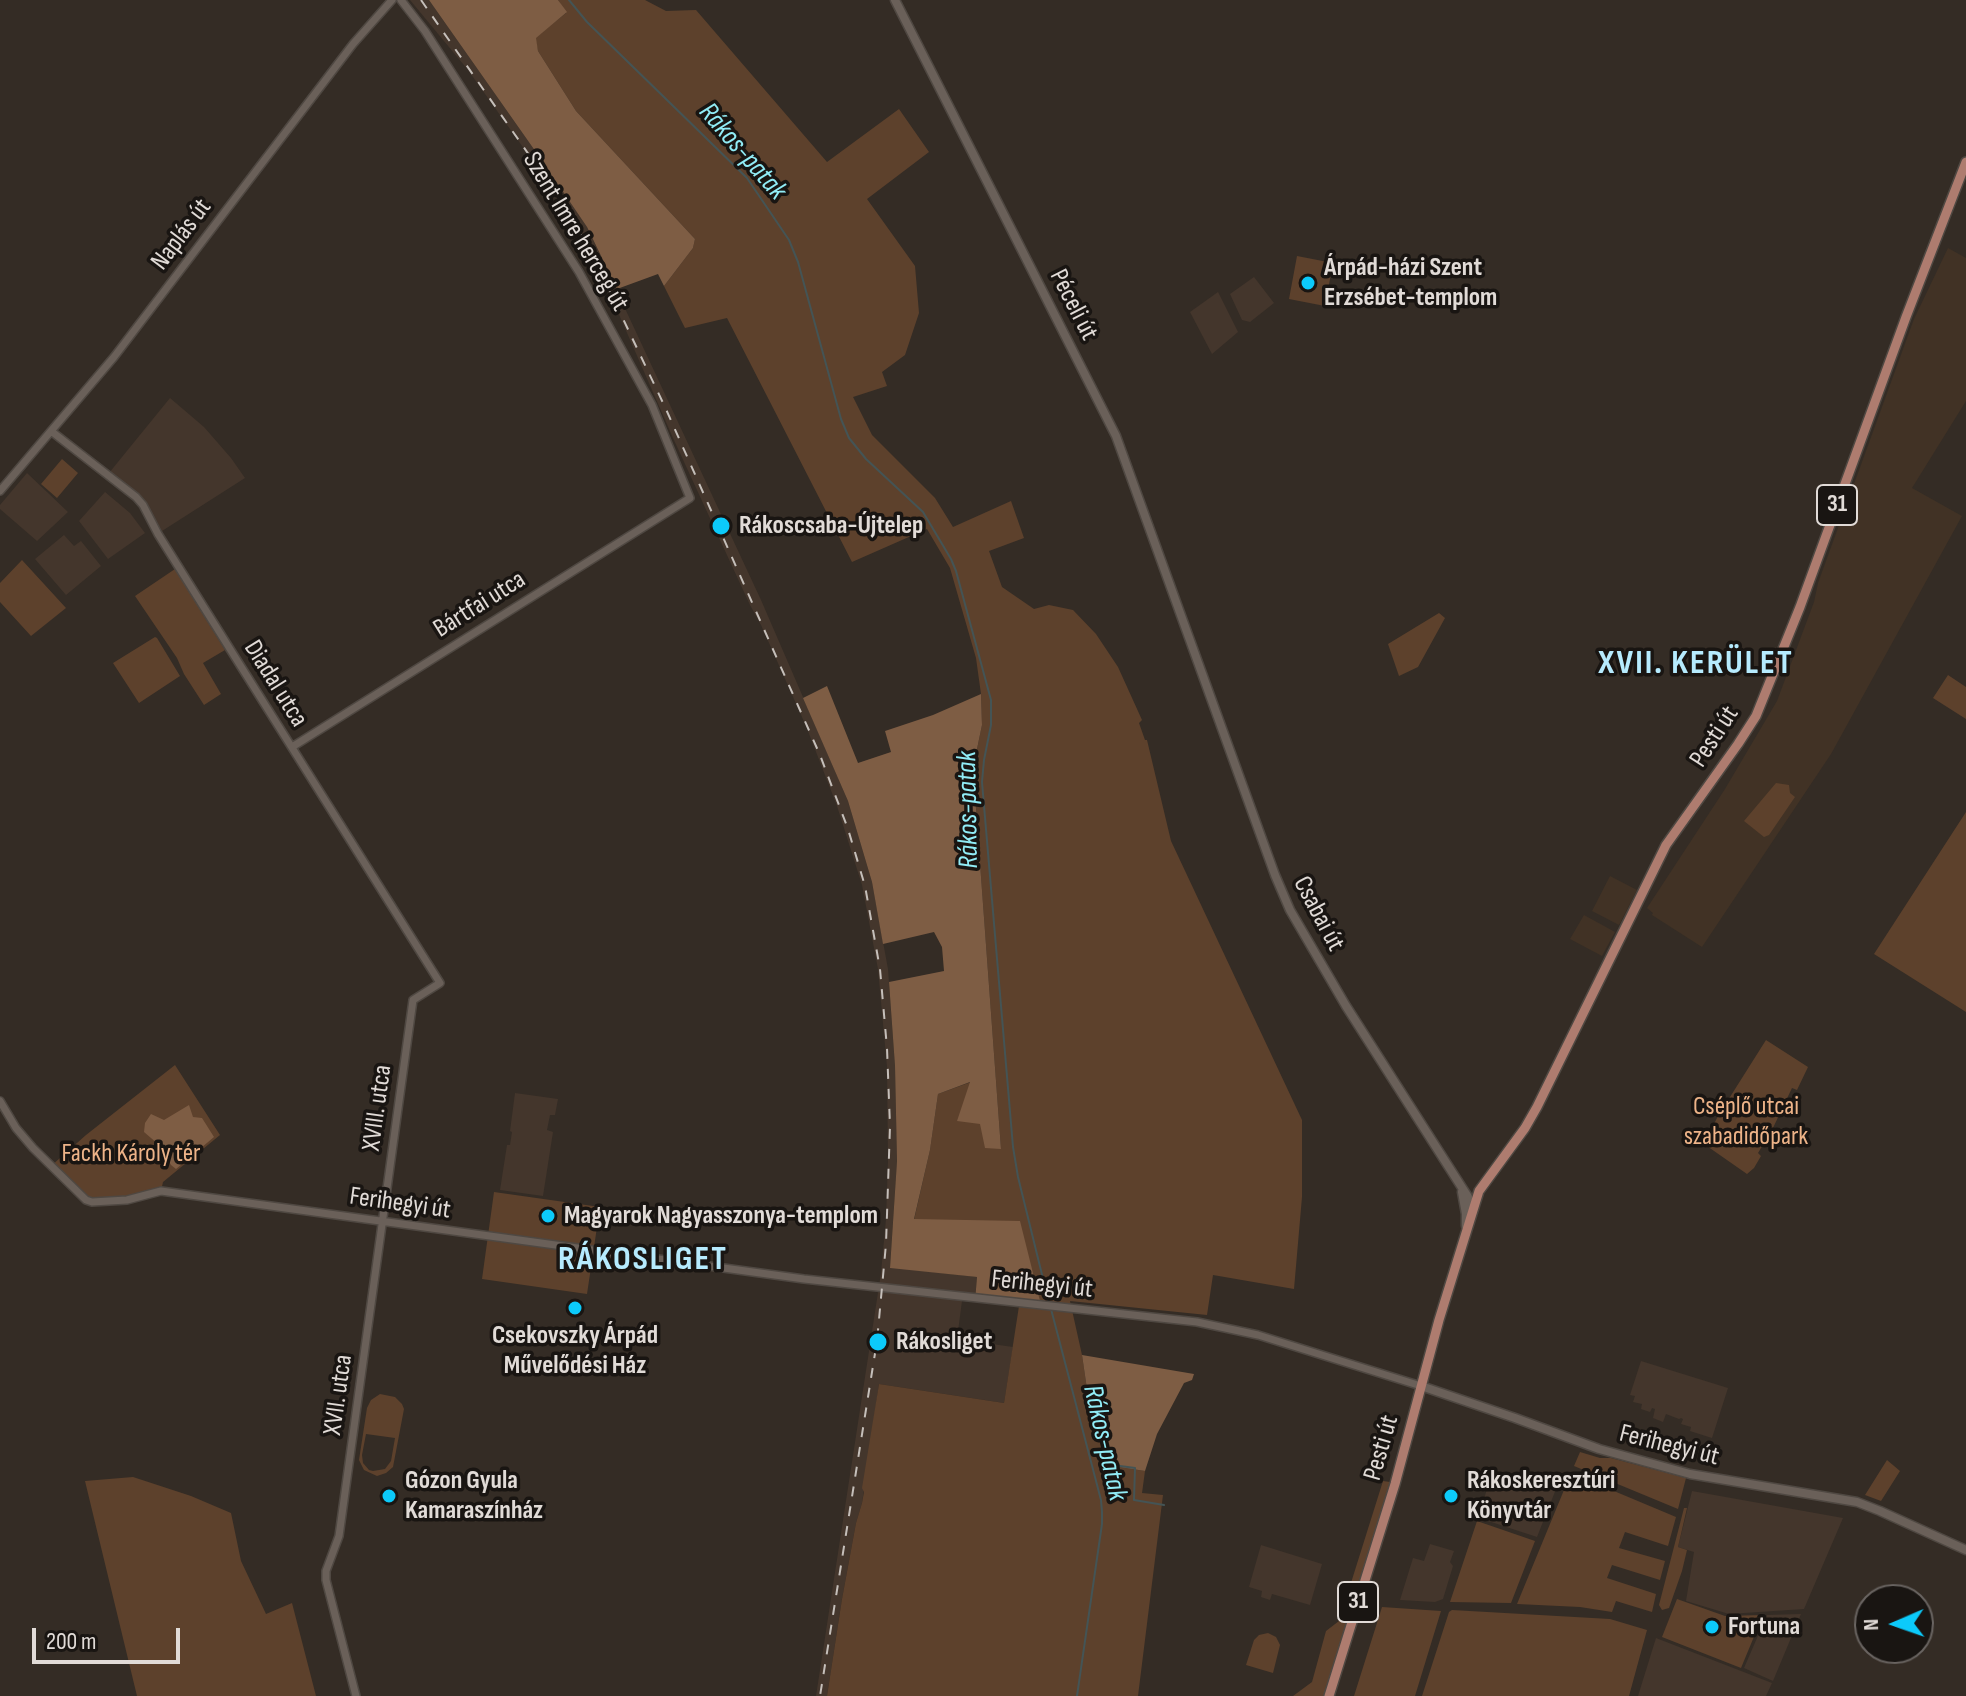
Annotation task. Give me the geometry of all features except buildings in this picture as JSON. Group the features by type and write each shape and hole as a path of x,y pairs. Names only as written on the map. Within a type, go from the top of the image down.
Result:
{"main road":[{"name":"Péceli út","path":"895,0 1116,436 1190,639"},
{"name":"Pesti út","path":"1472,1211 1472,1197 1525,1128 1537,1107 1666,845 1738,744 1763,701 1966,162"},
{"name":"Csabai út","path":"1190,639 1290,910 1359,1027 1460,1184 1472,1197"},
{"name":"Pesti út","path":"1329,1696 1395,1484 1465,1233 1472,1211 1492,1173"},
{"name":"Csabai út","path":"1460,1184 1466,1208 1465,1233"},
{"name":"Ferihegyi út","path":"1421,1386 1588,1445 1690,1474 1857,1502 1966,1550"}],"street":[{"name":"Naplás út","path":"0,491 114,357 353,44 392,0"},
{"name":"Szent Imre herceg út","path":"401,0 425,31 579,272 652,405 690,498"},
{"name":"Diadal utca","path":"51,431 143,505 166,547 440,983 413,1000"},
{"name":"Bártfai utca","path":"292,747 690,498"},
{"name":"XVIII. utca","path":"383,1222 413,1000"},
{"name":"Ferihegyi út","path":"0,1101 16,1128 33,1148 86,1200 97,1203 127,1200 161,1191 804,1279 1217,1325 1421,1386"},
{"name":"XVII. utca","path":"356,1696 326,1571 339,1536 383,1222"}],"shaded area":[{"path":"410,0 429,0 587,227 761,600 848,801 872,882 888,969 895,1066 897,1161 890,1267 977,1277 975,1301 962,1301 957,1339 1013,1347 1004,1403 879,1384 862,1503 842,1599 827,1696 816,1696 881,1273 886,1219 887,1067 878,969 862,885 837,806 806,726 610,294 537,167 468,70"},
{"path":"429,0 558,0 567,12 536,38 538,51 576,111 695,239 693,248 664,286 658,274 617,289 587,227"},
{"path":"1948,248 1966,258 1966,401 1912,488 1962,516 1831,754 1702,947 1652,915 1647,908 1725,789 1777,701 1914,319"},
{"path":"1254,277 1274,303 1250,322 1242,320 1230,294"},
{"path":"1218,292 1238,332 1212,354 1190,312"},
{"path":"170,398 204,427 245,478 162,531 143,499 109,473"},
{"path":"27,473 68,512 37,541 0,509 0,505"},
{"path":"105,492 130,513 145,533 108,559 79,521"},
{"path":"64,535 74,546 81,541 101,566 66,595 35,559"},
{"path":"827,686 858,763 891,752 885,731 981,694 982,725 973,768 1001,1149 985,1148 980,1124 957,1121 970,1082 938,1094 930,1150 914,1219 1020,1221 1042,1309 975,1301 977,1277 890,1268 897,1161 889,982 944,971 942,947 934,932 883,944 872,882 848,801 803,698"},
{"path":"1610,876 1637,890 1619,925 1592,911"},
{"path":"1584,915 1615,932 1602,956 1570,939"},
{"path":"515,1093 558,1099 555,1115 550,1115 547,1130 553,1132 543,1196 500,1190 507,1145 510,1145"},
{"path":"189,1105 193,1117 202,1118 214,1137 176,1169 158,1144 144,1132 145,1123 151,1114 164,1120"},
{"path":"1082,1355 1194,1374 1192,1380 1184,1383 1157,1434 1145,1471 1106,1465"},
{"path":"1641,1361 1728,1388 1712,1438 1690,1431 1691,1427 1681,1424 1681,1418 1666,1414 1663,1422 1653,1418 1655,1409 1652,1408 1650,1412 1641,1409 1642,1404 1633,1402 1635,1396 1630,1395"},
{"path":"1492,1470 1556,1489 1537,1537 1479,1518"},
{"path":"1692,1491 1843,1518 1804,1609 1729,1614 1686,1601 1694,1552 1678,1547"},
{"path":"1430,1544 1454,1551 1443,1599 1435,1602 1400,1600 1413,1558 1424,1561"},
{"path":"1261,1545 1322,1564 1310,1605 1272,1594 1270,1600 1261,1597 1262,1591 1249,1587"},
{"path":"1801,1614 1773,1681 1744,1668 1767,1615"},
{"path":"1656,1638 1772,1683 1766,1696 1638,1696"}],"green space":[{"path":"558,0 645,0 666,11 696,10 827,162 899,109 929,152 867,199 915,266 919,313 905,355 882,372 887,386 853,397 872,435 935,498 953,527 1011,501 1024,538 989,551 1002,587 1034,609 1049,605 1073,610 1096,634 1118,667 1142,720 1139,723 1147,740 1171,841 1302,1120 1302,1197 1294,1289 1213,1275 1207,1315 1070,1301 1106,1465 1145,1471 1142,1493 1163,1495 1138,1696 827,1696 842,1599 864,1492 862,1488 879,1384 1004,1403 1019,1306 1042,1308 914,1220 930,1150 938,1094 971,1082 980,1123 1001,1149 973,768 982,725 976,658 950,568 927,529 852,562 727,318 685,328 664,286 693,248 695,239 576,111 538,51 535,38 566,13"},
{"path":"1297,256 1333,263 1325,306 1289,299"},
{"path":"62,459 78,473 57,498 41,484"},
{"path":"22,560 66,608 31,636 0,602 0,583"},
{"path":"175,569 225,650 203,663 221,694 204,705 135,596"},
{"path":"1439,613 1445,618 1418,667 1399,676 1388,644"},
{"path":"155,637 180,676 139,703 113,663"},
{"path":"1948,675 1966,687 1966,719 1933,698"},
{"path":"1776,783 1789,785 1790,793 1795,797 1769,835 1764,837 1744,821"},
{"path":"1966,812 1966,1012 1874,954"},
{"name":"Cséplő utcai szabadidőpark","path":"1766,1040 1808,1067 1797,1090 1792,1088 1758,1153 1761,1156 1747,1174 1704,1144"},
{"name":"Fackh Károly tér","path":"175,1065 220,1135 163,1182 161,1191 141,1197 92,1202 51,1166"},
{"path":"494,1192 600,1207 587,1294 482,1279"},
{"path":"380,1394 395,1397 404,1409 393,1467 377,1476 364,1470 359,1460 371,1400","holes":["366,1434 395,1438 391,1461 385,1469 369,1470 363,1463 362,1455"]},
{"path":"1580,1452 1686,1478 1678,1509 1574,1466"},
{"path":"1887,1460 1900,1471 1881,1501 1865,1495"},
{"path":"1571,1473 1676,1517 1668,1546 1625,1532 1619,1548 1665,1561 1660,1580 1612,1565 1607,1578 1656,1594 1652,1612 1616,1601 1612,1612 1517,1604"},
{"path":"133,1477 231,1513 241,1561 266,1614 292,1603 316,1696 137,1696 85,1481"},
{"path":"1383,1481 1390,1482 1325,1696 1293,1696 1312,1682 1326,1631 1339,1621"},
{"path":"1684,1508 1687,1508 1678,1547 1687,1550 1669,1608 1662,1610 1659,1605"},
{"path":"1477,1521 1535,1541 1511,1603 1450,1602"},
{"name":"Fortuna","path":"1677,1599 1725,1616 1763,1615 1741,1668 1662,1637"},
{"path":"1382,1607 1441,1611 1415,1696 1354,1696"},
{"path":"1452,1610 1610,1619 1647,1630 1629,1696 1422,1696"},
{"path":"1268,1633 1276,1637 1280,1645 1273,1673 1246,1665 1254,1640"}],"waterway":[{"name":"Rákos-patak","path":"569,0 587,22 747,178 789,240 798,262 849,438 866,459 923,512 956,571 991,700 991,725 982,782 1013,1147 1049,1303"},
{"name":"Rákos-patak","path":"1051,1309 1102,1512 1077,1696"},
{"path":"1105,1464 1135,1468 1134,1500 1164,1505"}],"railway":[{"path":"421,0 557,195 605,281 665,407 820,755 848,829 865,886 880,969 887,1048 890,1126 886,1244 877,1341 820,1696"}],"place":[{"name":"Árpád-házi Szent Erzsébet-templom","path":"1308,283"},
{"name":"Rákoscsaba-Újtelep","path":"721,526"},
{"name":"Magyarok Nagyasszonya-templom","path":"548,1216"},
{"name":"Csekovszky Árpád Művelődési Ház","path":"575,1308"},
{"name":"Rákosliget","path":"878,1342"},
{"name":"Gózon Gyula Kamaraszínház","path":"389,1496"},
{"name":"Rákoskeresztúri Könyvtár","path":"1451,1496"},
{"name":"Fortuna","path":"1712,1627"}],"district":[{"name":"XVII. KERÜLET","path":"1696,664"},
{"name":"RÁKOSLIGET","path":"643,1260"}]}
